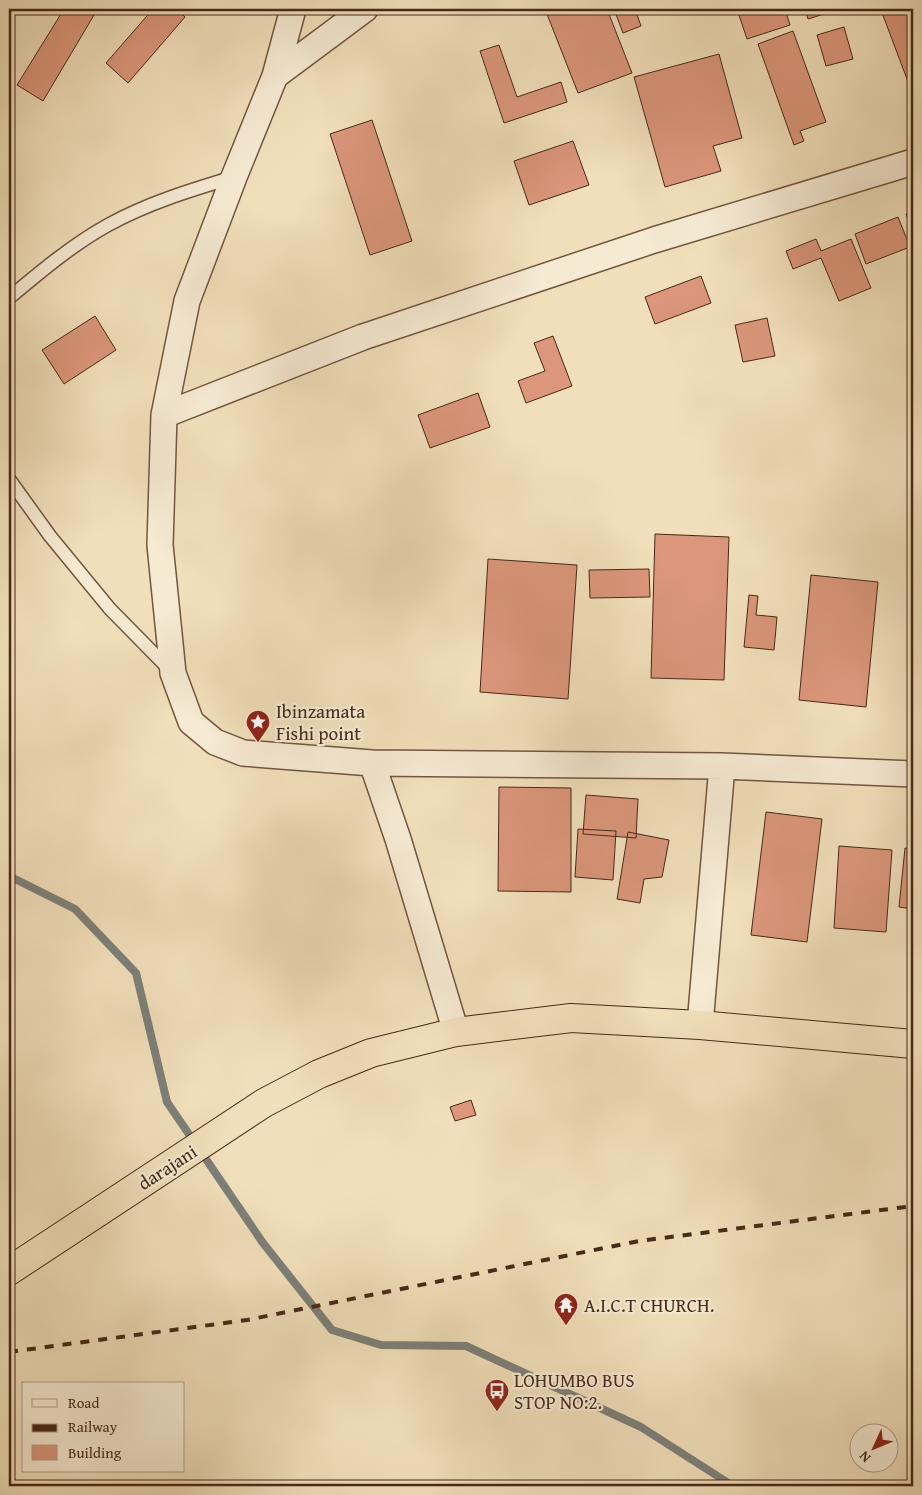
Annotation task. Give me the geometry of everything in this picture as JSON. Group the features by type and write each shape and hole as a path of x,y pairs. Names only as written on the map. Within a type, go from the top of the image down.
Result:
{"highway":[{"name":"darajani","path":"9,1271 264,1103 319,1074 372,1053 456,1032 570,1018 700,1025 913,1044"}],"street":[{"path":"293,9 275,76 186,301 164,415 160,545 173,673 191,722 215,742 243,753 372,764 722,766 913,774"},
{"path":"275,76 364,9"},
{"path":"164,415 363,337 654,240 913,162"},
{"path":"372,764 398,839 456,1032"},
{"path":"700,1025 722,766"}],"lane":[{"path":"9,298 58,257 108,225 165,198 234,177"},
{"path":"9,480 50,536 110,609 173,673"}],"building":[{"path":"64,9 84,9 94,15 43,101 17,85"},
{"path":"153,9 176,9 185,17 128,83 106,63"},
{"path":"545,9 607,9 632,73 578,93"},
{"path":"614,9 635,9 641,26 623,33"},
{"path":"757,9 785,9 790,25 747,39 739,15"},
{"path":"805,9 840,9 808,19"},
{"path":"913,9 913,95 881,10"},
{"path":"844,27 853,59 826,66 817,35"},
{"path":"793,31 826,122 800,131 804,141 794,145 758,44"},
{"path":"499,45 517,97 561,82 567,102 504,123 480,51"},
{"path":"719,54 742,138 713,146 721,171 665,187 634,77"},
{"path":"372,120 412,241 370,255 330,134"},
{"path":"573,141 589,185 529,205 514,161"},
{"path":"913,211 913,233 906,214"},
{"path":"898,217 910,247 866,264 855,234"},
{"path":"816,239 821,251 851,239 871,288 839,301 821,258 793,269 786,251"},
{"path":"701,276 711,303 655,324 645,297"},
{"path":"95,316 116,350 64,384 42,350"},
{"path":"767,318 775,356 743,362 735,325"},
{"path":"553,336 572,386 526,403 518,381 545,371 534,343"},
{"path":"478,393 490,427 430,448 418,415"},
{"path":"655,534 729,537 724,680 651,678"},
{"path":"488,559 577,565 568,699 480,692"},
{"path":"649,569 650,597 590,598 589,570"},
{"path":"811,575 878,582 866,707 799,700"},
{"path":"749,595 758,596 756,615 777,617 774,650 744,647"},
{"path":"499,787 571,788 571,892 498,891"},
{"path":"586,795 638,799 636,838 583,834"},
{"path":"766,812 822,819 807,942 751,935"},
{"path":"578,829 616,831 613,880 575,877"},
{"path":"628,832 669,840 662,877 644,879 640,903 617,899"},
{"path":"839,846 892,850 886,932 834,928"},
{"path":"905,848 913,849 913,909 899,907"},
{"path":"471,1100 476,1115 455,1121 450,1107"}],"waterway":[{"path":"9,876 75,909 136,973 167,1102 263,1243 332,1330 381,1345 466,1346 641,1427 733,1486"}],"railway":[{"path":"9,1352 247,1320 639,1241 913,1206"}],"place":[{"name":"Ibinzamata Fishi point","path":"258,743"},
{"name":"A.I.C.T CHURCH.","path":"566,1326"},
{"name":"LOHUMBO BUS STOP NO:2.","path":"497,1412"}]}
